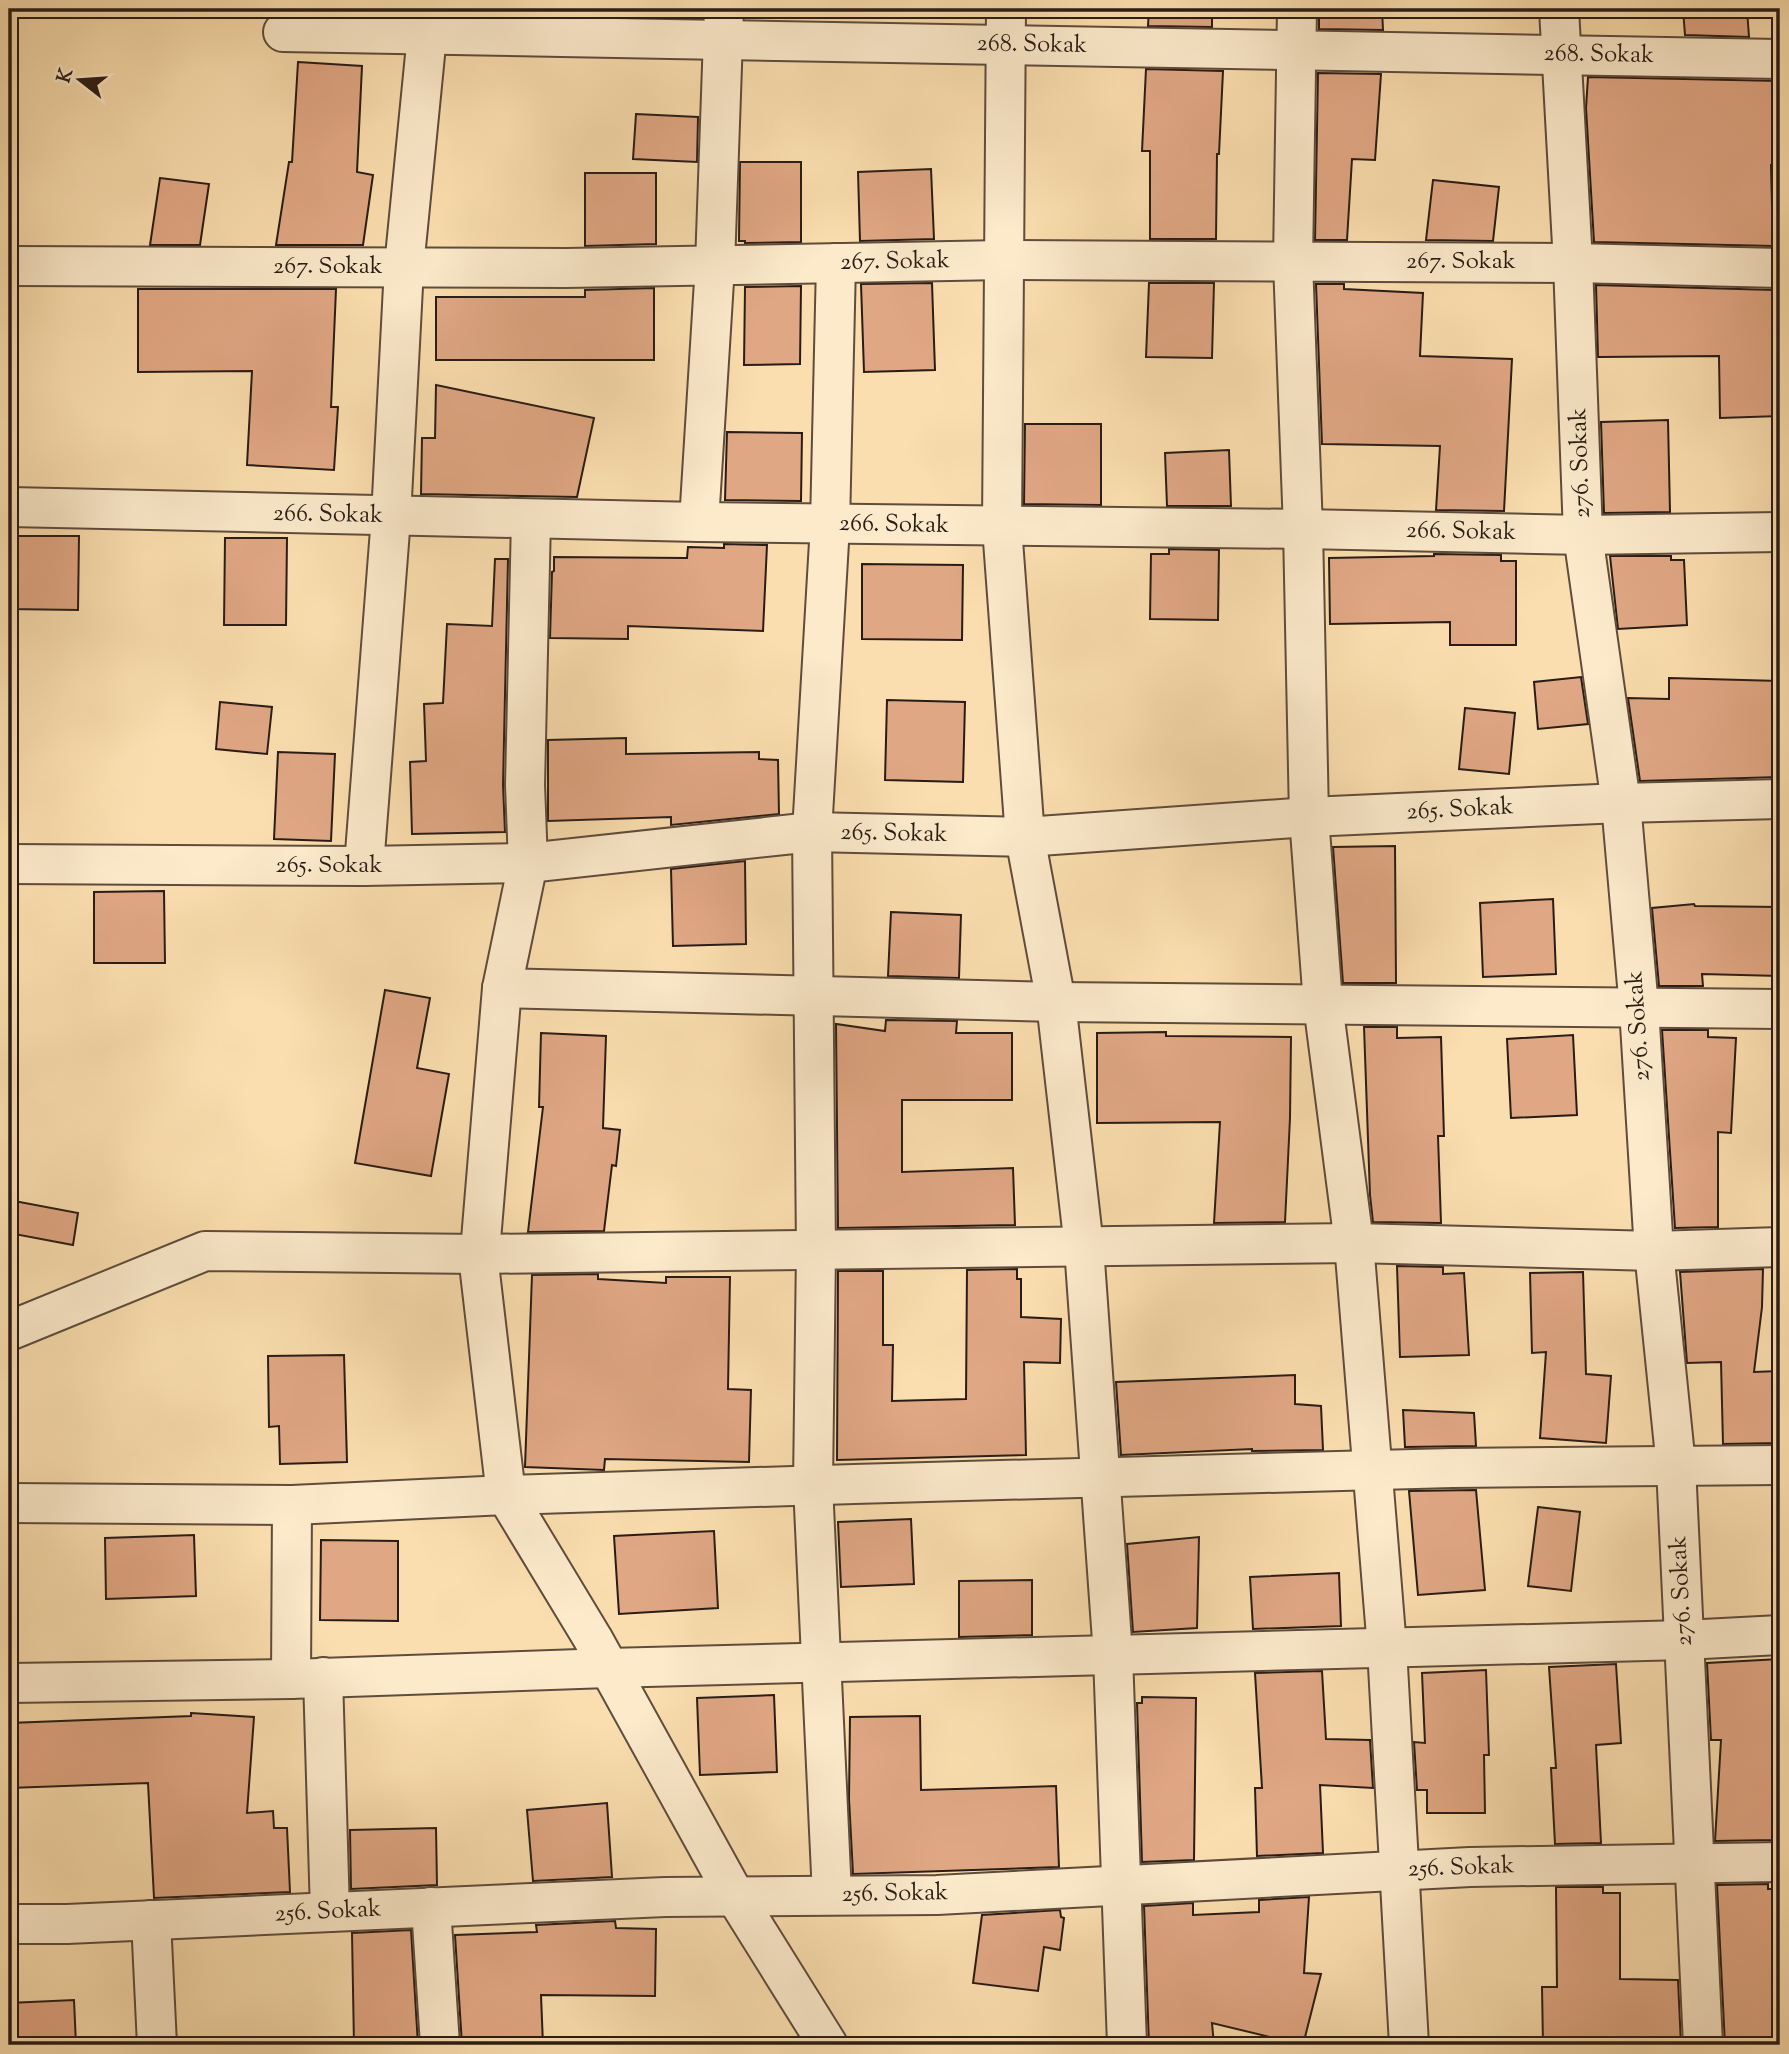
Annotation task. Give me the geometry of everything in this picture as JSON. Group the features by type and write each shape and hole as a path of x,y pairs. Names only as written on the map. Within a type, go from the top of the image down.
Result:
{"street":[{"path":"1297,9 1293,262 1303,529 1309,817 1323,1004 1354,1243 1387,1648 1409,2045"},
{"name":"276. Sokak","path":"1559,9 1573,262 1583,535 1621,803 1639,1008 1654,1251 1676,1466 1703,2045"},
{"path":"699,522 715,265 724,24"},
{"name":"268. Sokak","path":"283,32 427,35 724,24 1006,27 1296,50 1780,59"},
{"path":"1006,27 1002,527 1025,837 1056,1002 1084,1247 1113,1655 1127,2045"},
{"path":"364,866 391,517 404,267 427,35"},
{"name":"267. Sokak","path":"9,266 404,267 1004,260 1573,262 1780,268"},
{"path":"832,1895 813,1485 817,1250 812,832 830,525 836,263"},
{"name":"266. Sokak","path":"9,507 830,525 1303,529 1583,535 1780,532"},
{"path":"531,519 525,786 528,863 502,988 479,1264 506,1495 608,1668 736,1896 828,2045"},
{"name":"265. Sokak","path":"9,864 364,866 528,863 812,832 1025,837 1309,817 1780,799"},
{"path":"502,988 1056,1002 1780,1009"},
{"path":"9,1331 205,1251 480,1254 1354,1243 1654,1251 1780,1247"},
{"path":"9,1503 292,1505 813,1485 1372,1470 1780,1465"},
{"path":"292,1505 330,1912"},
{"path":"9,1683 307,1678 1684,1640 1780,1635"},
{"name":"256. Sokak","path":"9,1924 736,1896 937,1895 1470,1867 1780,1862"},
{"path":"431,1907 440,2045"},
{"path":"151,1920 157,2045"}],"building":[{"path":"1149,9 1212,9 1212,27 1148,26"},
{"path":"1319,9 1382,9 1383,30 1319,29"},
{"path":"1683,9 1747,9 1749,37 1685,35"},
{"path":"298,62 362,66 357,172 373,175 363,245 276,245 289,162 292,162"},
{"path":"1146,69 1223,71 1217,154 1216,239 1150,239 1150,151 1142,151"},
{"path":"1318,73 1381,74 1375,160 1352,159 1347,240 1315,240"},
{"path":"1588,77 1780,81 1780,166 1771,165 1773,246 1594,242 1586,108"},
{"path":"636,114 698,117 697,162 633,159"},
{"path":"740,162 801,162 801,242 739,241"},
{"path":"931,169 934,239 860,241 858,172"},
{"path":"585,173 656,173 656,244 585,246"},
{"path":"160,178 209,184 200,245 150,245"},
{"path":"1433,180 1499,187 1493,241 1426,240"},
{"path":"932,283 935,370 864,372 861,284"},
{"path":"1149,283 1214,283 1212,358 1146,357"},
{"path":"1316,284 1344,284 1344,289 1423,293 1420,356 1512,359 1504,511 1436,510 1440,446 1322,444"},
{"path":"1596,285 1777,292 1780,416 1720,418 1719,356 1598,357"},
{"path":"801,286 800,364 744,365 745,287"},
{"path":"654,288 654,360 436,360 436,297 585,297 585,290"},
{"path":"138,289 336,289 331,407 338,407 334,470 247,465 252,371 138,372"},
{"path":"436,385 594,418 577,497 421,494 422,438 435,438"},
{"path":"1668,420 1670,512 1604,513 1601,422"},
{"path":"1025,424 1101,424 1101,505 1024,504"},
{"path":"727,432 802,433 801,501 725,500"},
{"path":"1229,450 1231,506 1167,506 1165,453"},
{"path":"9,536 79,536 78,610 9,609"},
{"path":"225,538 287,538 286,625 224,625"},
{"path":"724,544 767,545 763,631 628,626 628,639 550,638 554,557 687,558 688,547 724,548"},
{"path":"1169,549 1219,550 1218,620 1150,619 1151,554 1169,554"},
{"path":"1434,554 1501,555 1501,561 1516,561 1516,645 1450,645 1450,622 1330,624 1329,558"},
{"path":"1610,556 1671,556 1671,560 1684,560 1687,625 1618,629"},
{"path":"495,559 508,559 503,785 505,832 412,834 410,762 426,761 424,704 443,703 447,624 492,626"},
{"path":"862,564 963,565 962,640 862,639"},
{"path":"1581,677 1588,724 1538,729 1534,682"},
{"path":"1669,678 1780,681 1780,777 1640,781 1628,698 1669,699"},
{"path":"887,700 965,702 963,782 885,780"},
{"path":"220,702 272,707 267,754 216,749"},
{"path":"1465,708 1515,713 1509,774 1459,769"},
{"path":"626,738 626,754 759,752 759,759 778,760 779,814 671,825 671,817 548,821 548,740"},
{"path":"278,752 335,754 331,841 274,839"},
{"path":"1395,846 1396,983 1343,983 1333,847"},
{"path":"745,861 746,944 673,946 671,869"},
{"path":"164,891 165,963 94,963 94,892"},
{"path":"1553,899 1556,974 1483,977 1480,903"},
{"path":"1694,904 1780,907 1780,976 1702,974 1703,986 1659,986 1652,908"},
{"path":"891,912 961,915 959,978 888,976"},
{"path":"385,990 430,998 417,1068 449,1074 431,1176 355,1163"},
{"path":"886,1020 957,1021 956,1033 1012,1033 1012,1100 902,1100 902,1172 1013,1168 1015,1225 838,1228 836,1024 885,1031"},
{"path":"1364,1027 1397,1027 1397,1038 1441,1037 1444,1136 1438,1136 1441,1223 1373,1222"},
{"path":"1662,1030 1708,1030 1708,1037 1736,1038 1731,1133 1718,1132 1718,1227 1675,1228"},
{"path":"1166,1032 1166,1036 1291,1037 1285,1222 1214,1223 1220,1122 1097,1123 1097,1033"},
{"path":"541,1033 606,1036 603,1128 620,1130 616,1166 612,1165 604,1231 528,1232 543,1107 539,1107"},
{"path":"1573,1035 1577,1115 1511,1118 1507,1039"},
{"path":"9,1200 78,1213 73,1245 9,1233"},
{"path":"1397,1266 1443,1267 1443,1274 1464,1273 1469,1355 1400,1357"},
{"path":"1017,1269 1017,1279 1021,1279 1021,1317 1061,1319 1060,1363 1024,1362 1026,1455 837,1460 838,1271 883,1271 883,1345 893,1345 892,1401 966,1399 967,1270"},
{"path":"1763,1269 1762,1307 1754,1372 1780,1371 1780,1443 1723,1444 1721,1362 1687,1363 1680,1272"},
{"path":"1583,1272 1586,1374 1611,1376 1606,1443 1540,1438 1546,1352 1532,1353 1530,1273"},
{"path":"598,1274 598,1279 666,1283 666,1277 730,1277 728,1389 751,1390 749,1462 605,1459 604,1470 525,1467 532,1275"},
{"path":"344,1355 347,1462 280,1464 279,1426 269,1427 268,1356"},
{"path":"1295,1375 1295,1404 1321,1406 1323,1450 1252,1449 1121,1455 1116,1382"},
{"path":"1403,1410 1474,1413 1476,1446 1405,1447"},
{"path":"1476,1490 1485,1590 1418,1595 1409,1491"},
{"path":"1538,1507 1580,1512 1571,1591 1528,1586"},
{"path":"911,1519 914,1584 841,1587 838,1522"},
{"path":"714,1531 718,1608 619,1614 614,1536"},
{"path":"194,1535 196,1596 106,1599 105,1538"},
{"path":"1199,1537 1197,1628 1133,1632 1127,1544"},
{"path":"321,1540 398,1541 398,1621 320,1620"},
{"path":"1339,1573 1341,1626 1253,1629 1250,1577"},
{"path":"1032,1580 1032,1635 959,1637 959,1581"},
{"path":"1780,1659 1780,1736 1772,1840 1715,1841 1721,1740 1711,1740 1707,1663"},
{"path":"1616,1664 1621,1743 1596,1745 1601,1843 1555,1844 1551,1768 1556,1768 1549,1667"},
{"path":"1486,1670 1489,1755 1484,1755 1485,1813 1427,1813 1427,1790 1417,1790 1414,1742 1425,1743 1422,1673"},
{"path":"1322,1671 1326,1739 1370,1740 1373,1788 1320,1785 1323,1853 1257,1856 1255,1788 1262,1788 1255,1673"},
{"path":"774,1695 777,1772 700,1775 697,1698"},
{"path":"1142,1697 1196,1698 1194,1860 1142,1862 1137,1703 1142,1703"},
{"path":"191,1713 254,1717 247,1813 273,1811 274,1828 287,1828 290,1892 154,1898 148,1783 9,1788 9,1723 191,1716"},
{"path":"920,1716 921,1790 1056,1786 1059,1867 853,1874 849,1799 850,1717"},
{"path":"607,1803 612,1877 533,1881 527,1810"},
{"path":"436,1828 437,1885 351,1889 350,1830"},
{"path":"1768,1884 1768,1889 1776,1889 1780,2045 1725,2045 1717,1885"},
{"path":"1556,1887 1603,1887 1603,1893 1620,1893 1620,1979 1678,1980 1681,2045 1543,2045 1542,1987 1557,1987"},
{"path":"1309,1897 1304,1973 1321,1974 1303,2045 1212,2023 1214,2045 1149,2045 1144,1906 1193,1903 1193,1915 1259,1912 1259,1900"},
{"path":"1060,1910 1061,1917 1064,1918 1060,1950 1044,1947 1038,1991 973,1983 982,1915"},
{"path":"615,1921 616,1928 656,1929 655,1996 541,1995 543,2045 462,2045 455,1935 537,1932 536,1925"},
{"path":"411,1930 418,2045 354,2045 352,1933"},
{"path":"74,2000 76,2045 9,2045 9,2003"}]}
